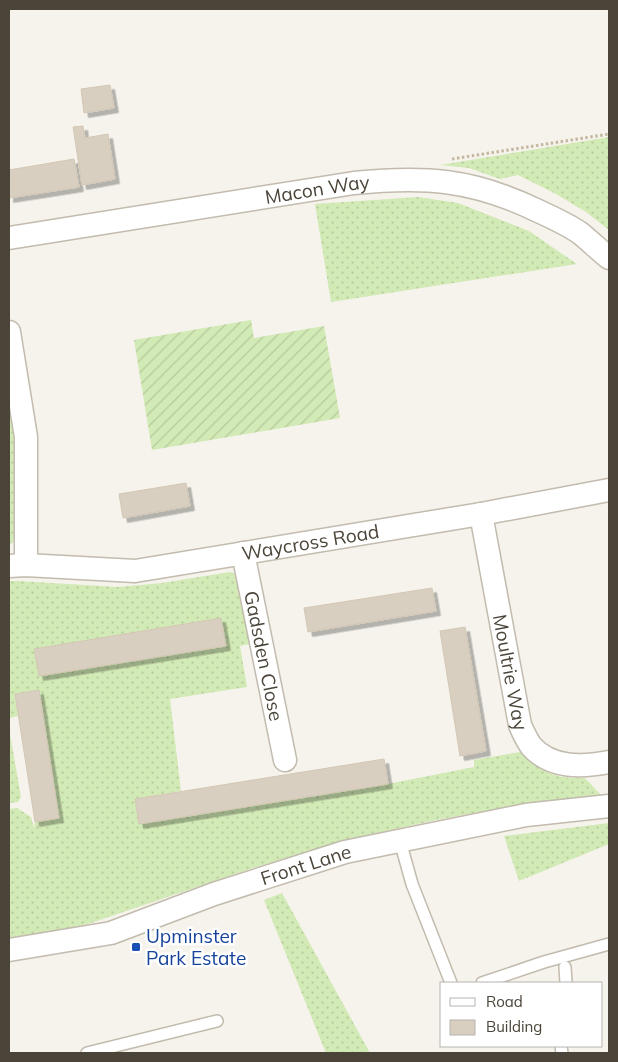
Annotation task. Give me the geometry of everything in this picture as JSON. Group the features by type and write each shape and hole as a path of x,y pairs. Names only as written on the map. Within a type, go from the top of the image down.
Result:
{"street":[{"name":"Macon Way","path":"9,238 354,182 425,179 468,184 515,200 548,215 579,233 609,258"},
{"path":"9,332 26,438 18,566"},
{"name":"Waycross Road","path":"18,566 135,571 481,514 609,490"},
{"name":"Moultrie Way","path":"481,514 520,725 531,746 551,760 573,766 609,762"},
{"name":"Gadsden Close","path":"243,553 285,760"},
{"name":"Front Lane","path":"9,950 111,933 214,894 345,852 526,815 609,806"}],"lane":[{"path":"400,842 412,884 451,982"},
{"path":"485,982 544,962 609,944"},
{"path":"565,967 566,982"},
{"path":"87,1053 216,1021"}],"path":[{"path":"425,179 438,162 609,134"}],"green space":[{"path":"609,137 609,230 586,212 518,175 500,179 469,168 440,165"},
{"path":"418,197 458,203 529,231 577,264 331,302 315,204"},
{"path":"251,320 254,338 324,326 340,418 152,450 134,340"},
{"path":"9,392 16,441 17,534 9,545"},
{"path":"230,572 240,576 255,643 240,646 247,687 170,699 181,791 135,799 139,824 388,784 474,767 474,760 520,752 542,770 557,776 585,778 602,796 523,804 436,820 350,839 250,869 91,923 51,933 9,938 9,809 17,808 31,817 34,828 35,822 59,818 39,690 15,694 18,716 9,718 9,581 118,587 162,583"},
{"path":"9,728 21,797 18,802 9,803"},
{"path":"609,823 609,844 519,881 504,836"},
{"path":"282,893 370,1053 326,1053 264,900"}],"building":[{"path":"110,85 114,108 84,113 81,89"},
{"path":"83,126 85,138 108,134 115,179 82,185 73,127"},
{"path":"74,159 79,187 9,198 9,170"},
{"path":"186,483 190,506 123,518 119,494"},
{"path":"432,588 436,611 308,632 304,608"},
{"path":"221,618 226,646 39,676 34,649"},
{"path":"465,627 486,751 460,756 440,631"},
{"path":"39,690 59,818 35,822 15,694"},
{"path":"384,759 388,784 139,824 135,799"}],"place":[{"name":"Upminster Park Estate","path":"136,947"}]}
